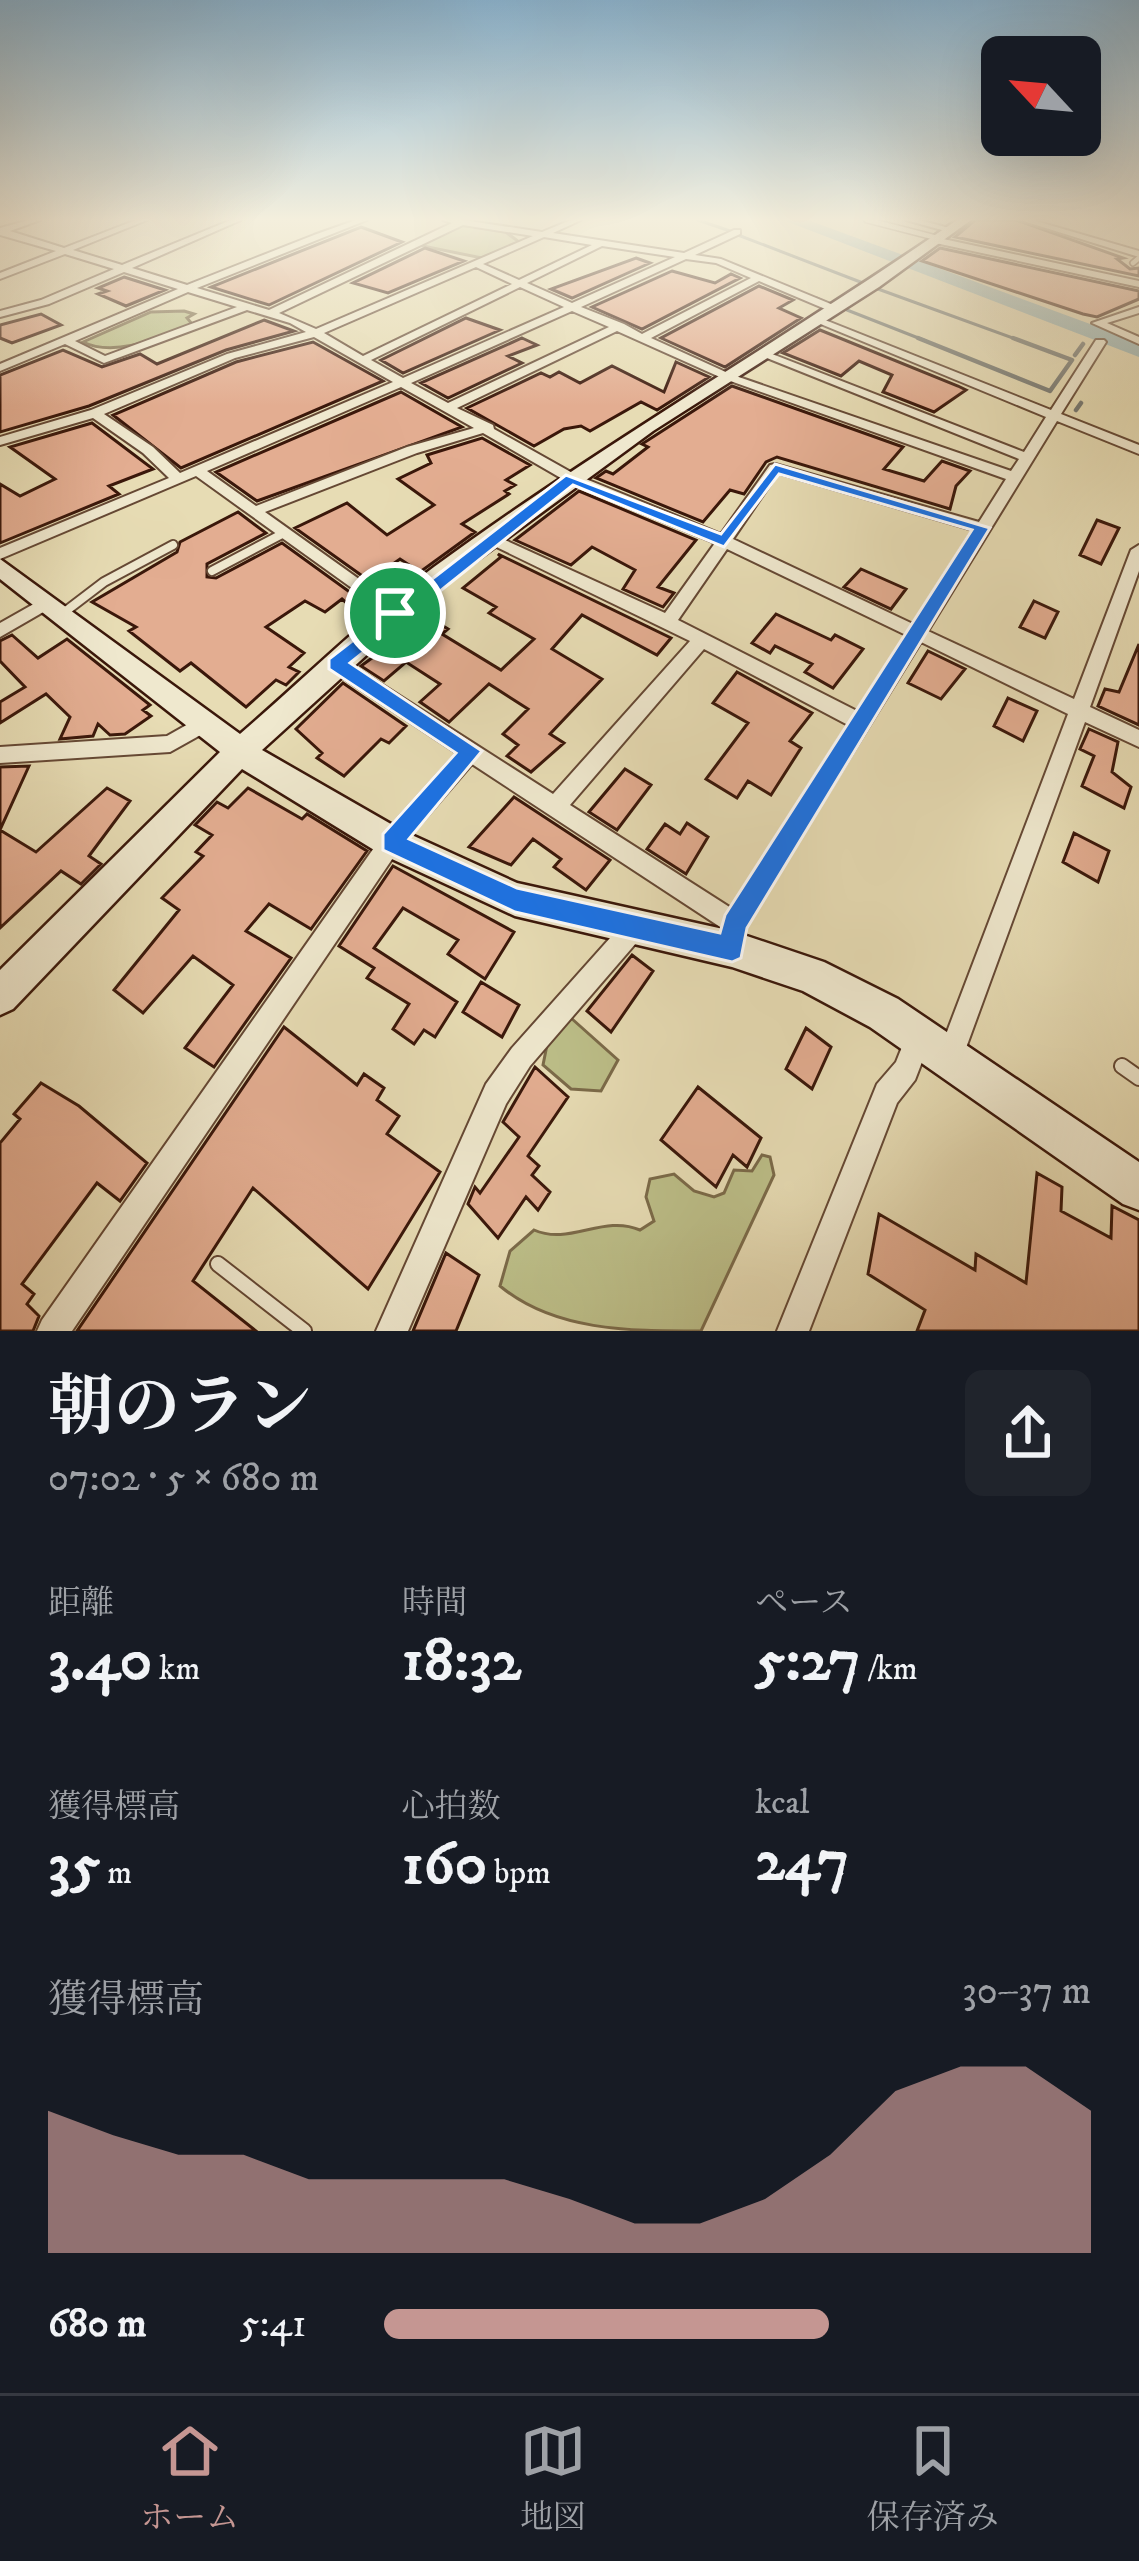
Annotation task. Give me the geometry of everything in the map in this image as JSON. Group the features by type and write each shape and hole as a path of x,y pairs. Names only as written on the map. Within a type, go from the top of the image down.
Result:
{"main road":[{"path":"2,990 241,752 395,613 571,478 874,282"},
{"path":"0,567 241,752 391,842 515,899 634,927 733,936 934,1047 1139,1188"}],"street":[{"path":"0,314 91,282"},
{"path":"164,282 317,332 571,478 724,541 1139,739"},
{"path":"0,368 210,282"},
{"path":"268,314 335,282"},
{"path":"0,441 95,413 231,356 317,332 434,282"},
{"path":"0,554 409,383 626,282"},
{"path":"645,338 750,282"},
{"path":"765,282 825,315 1139,450"},
{"path":"365,359 521,283 726,376 1014,477"},
{"path":"68,340 104,361 247,307"},
{"path":"1139,310 1097,323 1139,341"},
{"path":"450,406 620,326"},
{"path":"336,664 556,806 733,936 860,722 1100,342"},
{"path":"763,354 1026,457"},
{"path":"95,413 148,450 178,479"},
{"path":"0,421 19,435"},
{"path":"253,512 412,451 488,428"},
{"path":"668,622 775,468 982,528"},
{"path":"198,471 395,613"},
{"path":"489,538 668,622 860,722"},
{"path":"794,1331 887,1094 934,1047 1080,710 1139,550"},
{"path":"0,631 54,609"},
{"path":"556,806 702,640"},
{"path":"0,755 170,744 206,722"},
{"path":"53,1331 391,842 471,751"},
{"path":"392,1331 496,1094 521,1057 634,927"}],"lane":[{"path":"212,571 284,533"},
{"path":"54,609 173,545"},
{"path":"1122,1066 1139,1078"},
{"path":"218,1264 304,1331"}],"green space":[{"path":"151,312 194,314 187,318 193,325 153,340 109,348 83,342"},
{"path":"571,1018 618,1060 601,1091 571,1089 543,1065 548,1040"},
{"path":"762,1155 770,1157 774,1175 701,1331 620,1329 568,1320 521,1301 500,1286 510,1251 534,1230 561,1234 626,1226 640,1230 654,1221 646,1197 650,1179 674,1174 694,1191 714,1197 724,1193 734,1170 752,1171"}],"building":[{"path":"112,282 140,282 165,290 126,306 98,294 107,291 98,288"},
{"path":"223,282 317,282 269,305 211,287"},
{"path":"355,282 414,282 388,293"},
{"path":"570,282 607,282 572,298 551,289"},
{"path":"647,282 732,282 642,329 592,307"},
{"path":"986,282 1098,282 1139,291 1139,299 1097,317"},
{"path":"759,286 793,300 779,308 801,318 725,367 661,338"},
{"path":"41,314 61,325 12,343 0,338 0,325"},
{"path":"466,318 500,330 403,373 381,360"},
{"path":"264,320 294,331 226,350 89,406 0,432 0,375 63,350 102,367 140,354 157,364"},
{"path":"820,330 966,390 934,412 883,392 892,375 859,361 841,376 783,353"},
{"path":"522,338 537,345 508,356 522,363 448,398 421,383"},
{"path":"313,342 383,381 181,468 113,415 236,362"},
{"path":"676,362 709,377 657,410 641,402 590,431 581,426 564,429 534,446 467,408 541,373 550,377 559,372 580,383 612,366 664,392"},
{"path":"732,386 903,447 884,469 924,481 942,461 970,471 956,486 950,509 777,457 766,462 744,494 730,490 703,522 596,478 606,471 613,474 648,447 642,444"},
{"path":"401,392 462,427 257,501 216,472"},
{"path":"92,423 153,469 109,486 119,494 0,543 0,484 20,496 55,479 10,447"},
{"path":"482,438 530,465 506,480 515,485 505,491 509,494 462,524 475,532 420,572 400,559 370,580 375,585 295,528 347,503 387,535 434,505 398,479 431,463 427,455"},
{"path":"579,491 696,540 658,587 674,593 663,607 623,589 635,570 592,547 571,565 515,540"},
{"path":"238,512 266,533 207,564 207,577 216,578 282,543 358,598 349,605 342,599 325,612 305,601 266,627 304,653 289,667 299,672 286,685 276,680 246,707 191,663 180,671 129,631 136,627 92,602 177,552 180,542"},
{"path":"1097,520 1119,528 1101,564 1080,555"},
{"path":"498,554 671,638 657,655 582,615 552,649 602,679 550,734 564,743 531,772 507,756 518,745 503,734 528,709 489,684 449,722 420,702 440,684 406,662 384,681 361,666 428,617 448,629 442,634 501,670 534,639 489,613 496,607 463,588 501,557"},
{"path":"861,569 906,589 891,609 844,587"},
{"path":"1034,601 1058,612 1045,638 1020,627"},
{"path":"776,614 863,649 833,688 805,672 812,664 775,646 770,653 752,643"},
{"path":"12,635 38,658 67,639 150,705 143,710 151,716 125,734 110,735 98,724 93,736 60,739 70,717 46,694 0,723 0,702 25,687 0,661 0,641"},
{"path":"1139,644 1139,725 1098,706 1105,689 1119,692"},
{"path":"928,651 965,669 941,699 908,683"},
{"path":"737,672 812,713 790,741 801,748 771,795 748,781 737,798 706,779 748,723 713,703"},
{"path":"343,683 406,726 389,743 381,739 344,776 317,758 322,753 296,729"},
{"path":"1008,698 1037,711 1023,741 994,726"},
{"path":"1089,729 1118,742 1112,772 1131,787 1124,808 1082,786 1094,756 1080,749"},
{"path":"29,766 0,830 0,767"},
{"path":"625,769 651,785 617,830 589,812"},
{"path":"107,788 130,801 89,856 101,864 81,884 61,871 0,928 0,830 36,852"},
{"path":"248,788 302,819 307,814 367,851 311,929 269,904 246,931 291,958 214,1067 185,1048 233,985 193,956 143,1013 114,990 179,910 162,898 203,856 196,852 212,835 195,825 217,802 228,808"},
{"path":"514,797 610,860 586,890 554,867 561,859 533,839 511,865 469,847"},
{"path":"687,823 708,837 686,874 647,849 665,824 680,834"},
{"path":"1074,833 1109,851 1098,882 1063,862"},
{"path":"393,866 514,932 485,979 448,954 458,940 403,908 374,948 457,1002 435,1037 424,1030 414,1044 393,1029 409,1004 367,978 374,968 339,946"},
{"path":"632,955 653,971 611,1032 587,1011"},
{"path":"481,982 519,1005 502,1037 463,1012"},
{"path":"284,1027 357,1085 364,1074 384,1088 377,1100 399,1116 387,1134 440,1172 368,1289 253,1188 193,1281 256,1331 77,1331"},
{"path":"806,1028 831,1047 812,1089 786,1069"},
{"path":"535,1067 568,1097 528,1156 539,1166 532,1175 550,1192 538,1210 526,1197 498,1238 468,1204 475,1187 480,1193 519,1137 503,1122"},
{"path":"41,1083 79,1106 147,1163 120,1201 97,1183 22,1284 34,1294 27,1304 39,1316 33,1331 0,1331 0,1143 20,1119 14,1114"},
{"path":"698,1087 761,1138 747,1167 733,1155 716,1187 661,1140"},
{"path":"1037,1173 1062,1187 1061,1211 1111,1238 1112,1206 1139,1220 1139,1331 917,1331 925,1310 868,1274 879,1214 975,1270 976,1254 1026,1283"},
{"path":"446,1253 479,1275 456,1331 413,1331"}],"waterway":[{"path":"958,282 1139,350"},
{"path":"878,289 1021,341"},
{"path":"817,298 828,303"},
{"path":"847,310 926,341"},
{"path":"918,338 1050,391 1072,360 1013,338"},
{"path":"1075,355 1083,344"},
{"path":"1076,410 1081,403"}],"route":[{"path":"775,468 982,528 734,924 732,949 515,899 466,881 391,842 471,751 336,664 395,613 571,478 724,541 775,468"}]}
